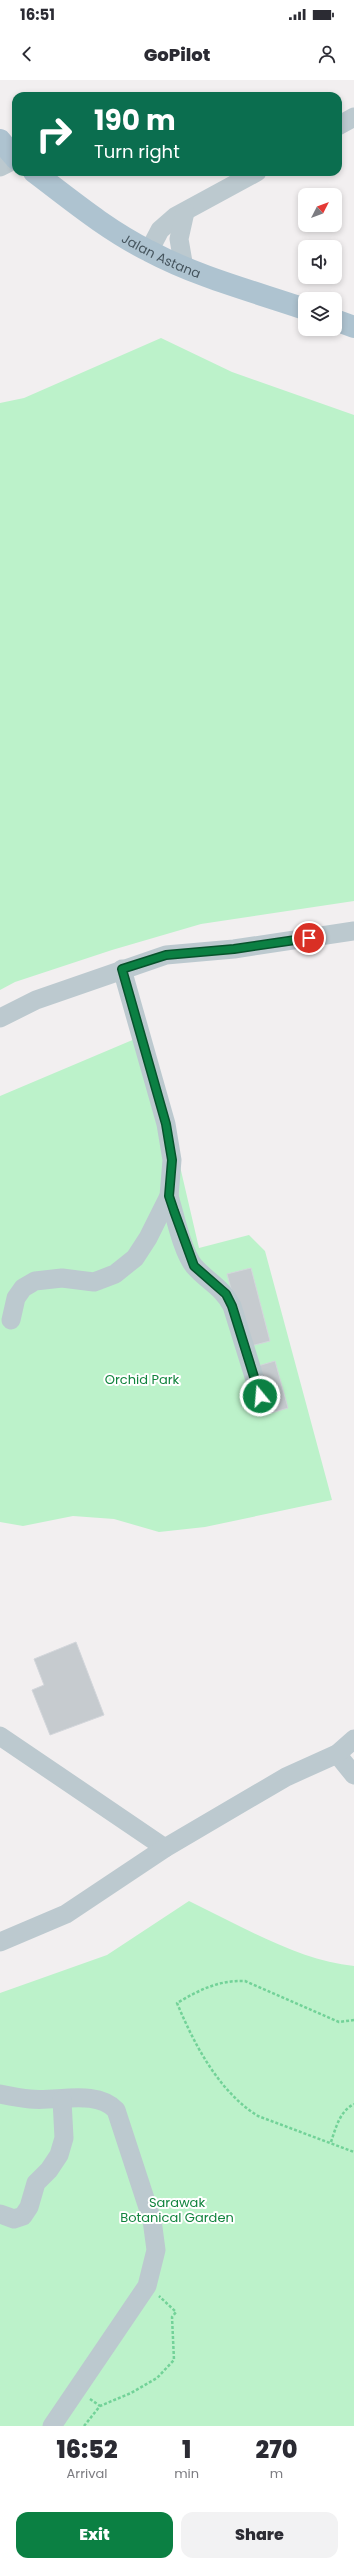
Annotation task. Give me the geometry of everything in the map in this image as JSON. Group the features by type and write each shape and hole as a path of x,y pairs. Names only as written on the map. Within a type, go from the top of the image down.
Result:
{"main road":[{"path":"0,140 12,154"},
{"name":"Jalan Astana","path":"39,176 121,236 149,251 184,268 298,307"},
{"path":"342,323 354,327"}],"street":[{"path":"342,124 354,117"},
{"path":"0,166 12,161"},
{"path":"149,251 160,230 176,216 250,176"},
{"path":"184,268 179,239 185,212"},
{"path":"0,1018 36,1000 166,955 234,949 354,931"},
{"path":"11,1320 16,1298 23,1288 35,1281 62,1278 94,1282 115,1274 135,1258 148,1238 169,1196 172,1160 166,1124 122,969"},
{"path":"169,1196 189,1256 194,1266 226,1294 232,1306 260,1396"},
{"path":"0,1736 165,1848"},
{"path":"0,1942 66,1914 165,1848 286,1777 337,1754 354,1739"},
{"path":"337,1754 354,1775"},
{"path":"0,2094 30,2099 95,2099 111,2105 116,2110 152,2220 156,2250 147,2286 52,2426"},
{"path":"0,2214 14,2219 22,2216 29,2206 36,2183 49,2170 59,2155 64,2138 62,2100"}],"path":[{"path":"354,2020 339,2022 245,1981 230,1981 213,1984 177,2002 196,2044 228,2090 244,2107 258,2116 331,2142 354,2152"},
{"path":"331,2142 339,2119 348,2107 354,2104"},
{"path":"84,2426 100,2406 131,2393 157,2378 174,2360 171,2329 172,2317 176,2312 147,2286"}],"green space":[{"path":"161,338 232,372 354,415 354,901 201,924 112,950 15,982 0,990 0,403 24,398"},
{"name":"Orchid Park","path":"149,1033 199,1248 249,1235 265,1251 332,1500 205,1527 159,1532 114,1519 73,1516 23,1526 0,1522 0,1096"},
{"name":"Sarawak Botanical Garden","path":"189,1901 291,1950 333,1963 354,1966 354,2426 0,2426 0,1993 107,1955"}],"building":[{"path":"251,1268 270,1341 247,1347 227,1274"},
{"path":"275,1361 288,1408 271,1413 258,1366"},
{"path":"76,1642 104,1715 50,1735 32,1690 44,1685 34,1659"}],"route":[{"path":"260,1396 232,1306 226,1294 194,1266 189,1256 169,1196 172,1160 166,1124 122,969 166,955 234,949 309,938"}]}
